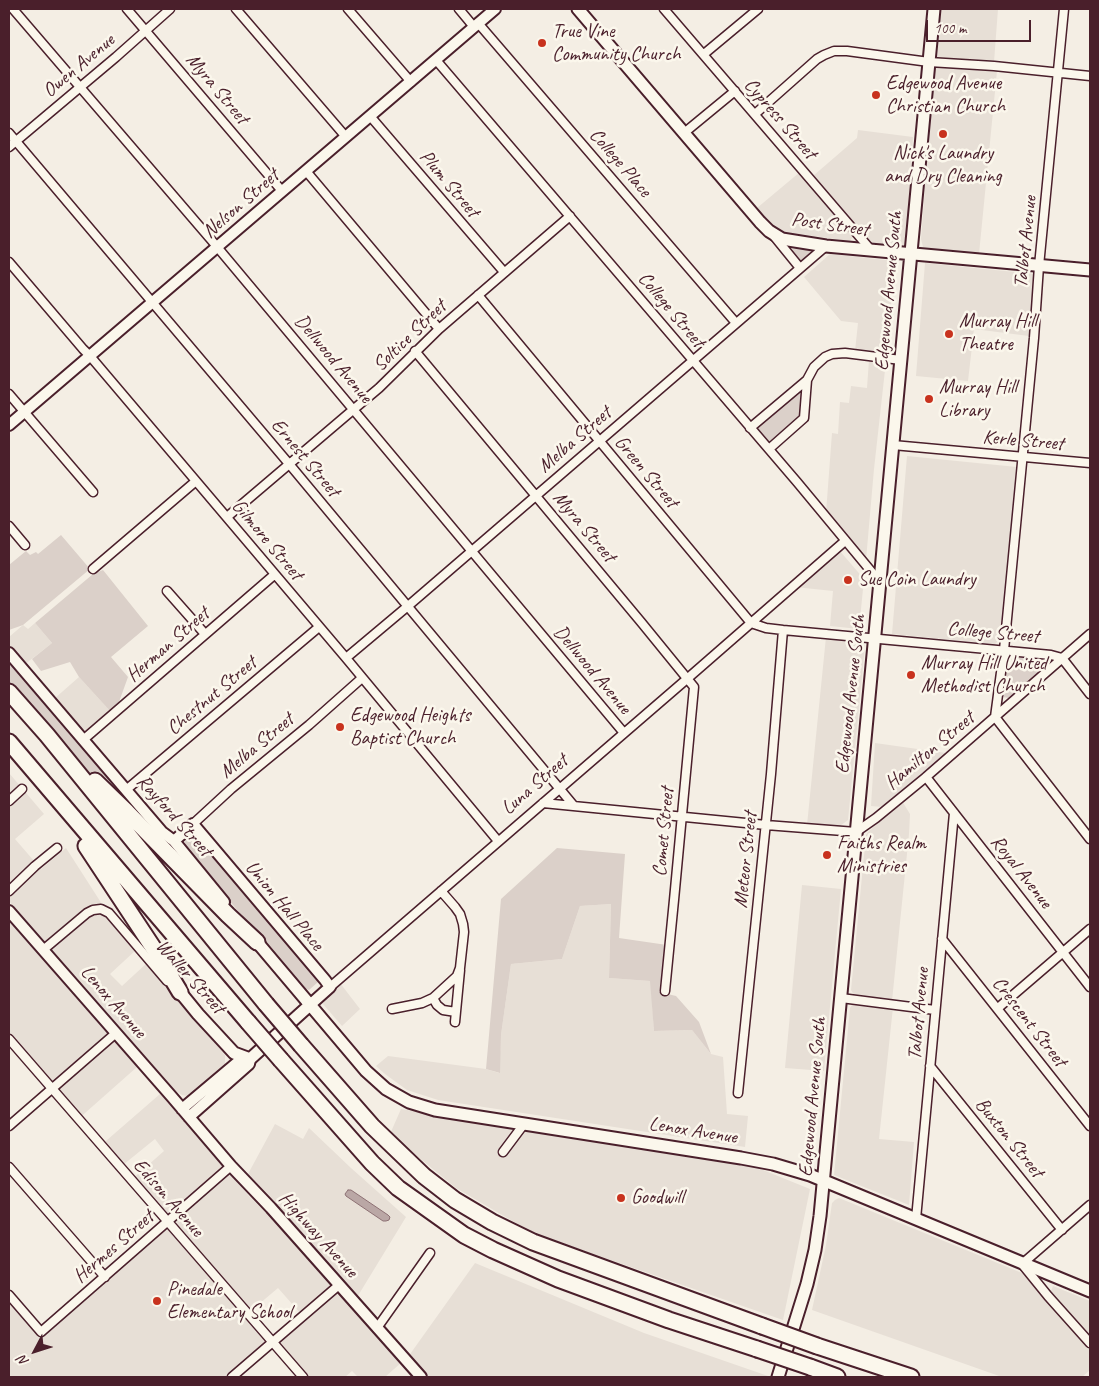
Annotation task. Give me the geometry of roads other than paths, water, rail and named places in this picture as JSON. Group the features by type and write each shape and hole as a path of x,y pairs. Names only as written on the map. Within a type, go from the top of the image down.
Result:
{"highway":[{"path":"9,692 47,735 266,1004 372,1126 424,1176 455,1200 492,1222 533,1242 817,1346 911,1377"},
{"path":"47,735 257,942"},
{"path":"9,742 75,830 156,952 180,992"},
{"path":"9,742 281,1060 372,1163 398,1188 464,1235 558,1279 669,1320 838,1377"}],"main road":[{"name":"Post Street","path":"578,9 769,231 782,239 826,246 1090,270"},
{"name":"Edgewood Avenue South","path":"778,1377 815,1252 824,1181 934,9"},
{"name":"Rayford Street","path":"257,942 311,1004"},
{"name":"Waller Street","path":"180,992 234,1053 250,1059"},
{"name":"Luna Street","path":"250,1059 311,1004"},
{"name":"Lenox Avenue","path":"311,1004 323,1022 366,1071 386,1089 419,1106 749,1159 782,1166 810,1175 916,1218 1090,1291"}],"street":[{"name":"Dellwood Avenue","path":"14,9 218,247 624,734"},
{"name":"Myra Street","path":"127,9 282,191"},
{"name":"Owen Avenue","path":"9,146 170,9"},
{"path":"236,9 346,137"},
{"path":"348,9 410,82"},
{"path":"459,9 476,25"},
{"name":"Nelson Street","path":"9,425 495,9"},
{"name":"Cypress Street","path":"664,9 871,250"},
{"path":"704,54 758,9"},
{"name":"Talbot Avenue","path":"995,717 1004,650 1064,9"},
{"name":"College Place","path":"476,25 736,323"},
{"path":"755,114 817,59 830,52 847,51 929,62 994,66 1090,76"},
{"name":"College Street","path":"436,60 769,449 880,583"},
{"path":"684,133 735,91"},
{"name":"Plum Street","path":"370,116 504,272"},
{"name":"Ernest Street","path":"9,133 290,465 574,806"},
{"path":"306,171 439,328"},
{"name":"Soltice Street","path":"227,517 354,410 379,388 439,328 570,216"},
{"path":"769,231 800,268"},
{"name":"Melba Street","path":"346,658 600,442 826,246"},
{"name":"Gilmore Street","path":"9,262 227,517 498,841"},
{"name":"Green Street","path":"478,295 751,623"},
{"name":"Myra Street","path":"415,351 688,678"},
{"path":"750,428 806,380 819,360 832,354 902,360"},
{"path":"769,449 804,418 806,380"},
{"path":"9,394 92,492"},
{"name":"Kerle Street","path":"893,445 1090,464"},
{"path":"93,569 196,482"},
{"path":"9,526 25,545"},
{"name":"Luna Street","path":"311,1004 845,541"},
{"name":"Herman Street","path":"83,740 274,574"},
{"path":"167,591 205,634"},
{"name":"College Street","path":"751,623 766,628 783,630 1051,654 1062,658 1090,694"},
{"name":"Chestnut Street","path":"126,790 319,627"},
{"name":"Meteor Street","path":"738,1093 766,824 783,630"},
{"name":"Hamilton Street","path":"856,832 926,777 1090,634"},
{"name":"Rayford Street","path":"9,653 162,832 174,841 257,942"},
{"name":"Melba Street","path":"174,841 362,678"},
{"name":"Comet Street","path":"664,991 694,686 688,678"},
{"path":"995,717 1090,839"},
{"name":"Royal Avenue","path":"926,777 1090,987"},
{"path":"9,801 22,789"},
{"path":"543,803 856,832"},
{"name":"Talbot Avenue","path":"916,1218 954,813"},
{"name":"Union Hall Place","path":"192,824 330,987"},
{"path":"9,891 57,848"},
{"path":"441,891 460,914 464,932 455,1022"},
{"name":"Waller Street","path":"43,950 87,913 93,910 101,910 109,913 166,980 180,992"},
{"name":"Lenox Avenue","path":"9,911 186,1113"},
{"path":"998,1008 1090,929"},
{"name":"Crescent Street","path":"942,939 1090,1126"},
{"path":"392,1009 433,998 457,976 460,968"},
{"path":"433,998 443,1010 456,1012"},
{"path":"841,998 935,1010"},
{"path":"9,1126 116,1033"},
{"name":"Edison Avenue","path":"9,1039 303,1377"},
{"name":"Luna Street","path":"186,1113 249,1064 250,1059"},
{"name":"Buxton Street","path":"930,1066 1062,1230"},
{"name":"Highway Avenue","path":"186,1113 231,1166 271,1208 421,1377"},
{"path":"503,1152 524,1124"},
{"name":"Hermes Street","path":"9,1295 41,1332 231,1166"},
{"path":"9,1167 104,1276"},
{"path":"1090,1206 1022,1264 1090,1343"},
{"path":"377,1328 430,1253"},
{"path":"232,1377 339,1285"}],"place":[{"name":"True Vine Community Church","path":"542,43"},
{"name":"Edgewood Avenue Christian Church","path":"876,95"},
{"name":"Nick's Laundry and Dry Cleaning","path":"943,134"},
{"name":"Murray Hill Theatre","path":"949,334"},
{"name":"Murray Hill Library","path":"929,399"},
{"name":"Sue Coin Laundry","path":"848,580"},
{"name":"Murray Hill United Methodist Church","path":"911,675"},
{"name":"Edgewood Heights Baptist Church","path":"340,727"},
{"name":"Faiths Realm Ministries","path":"827,855"},
{"name":"Goodwill","path":"621,1198"},
{"name":"Pinedale Elementary School","path":"157,1301"}]}
